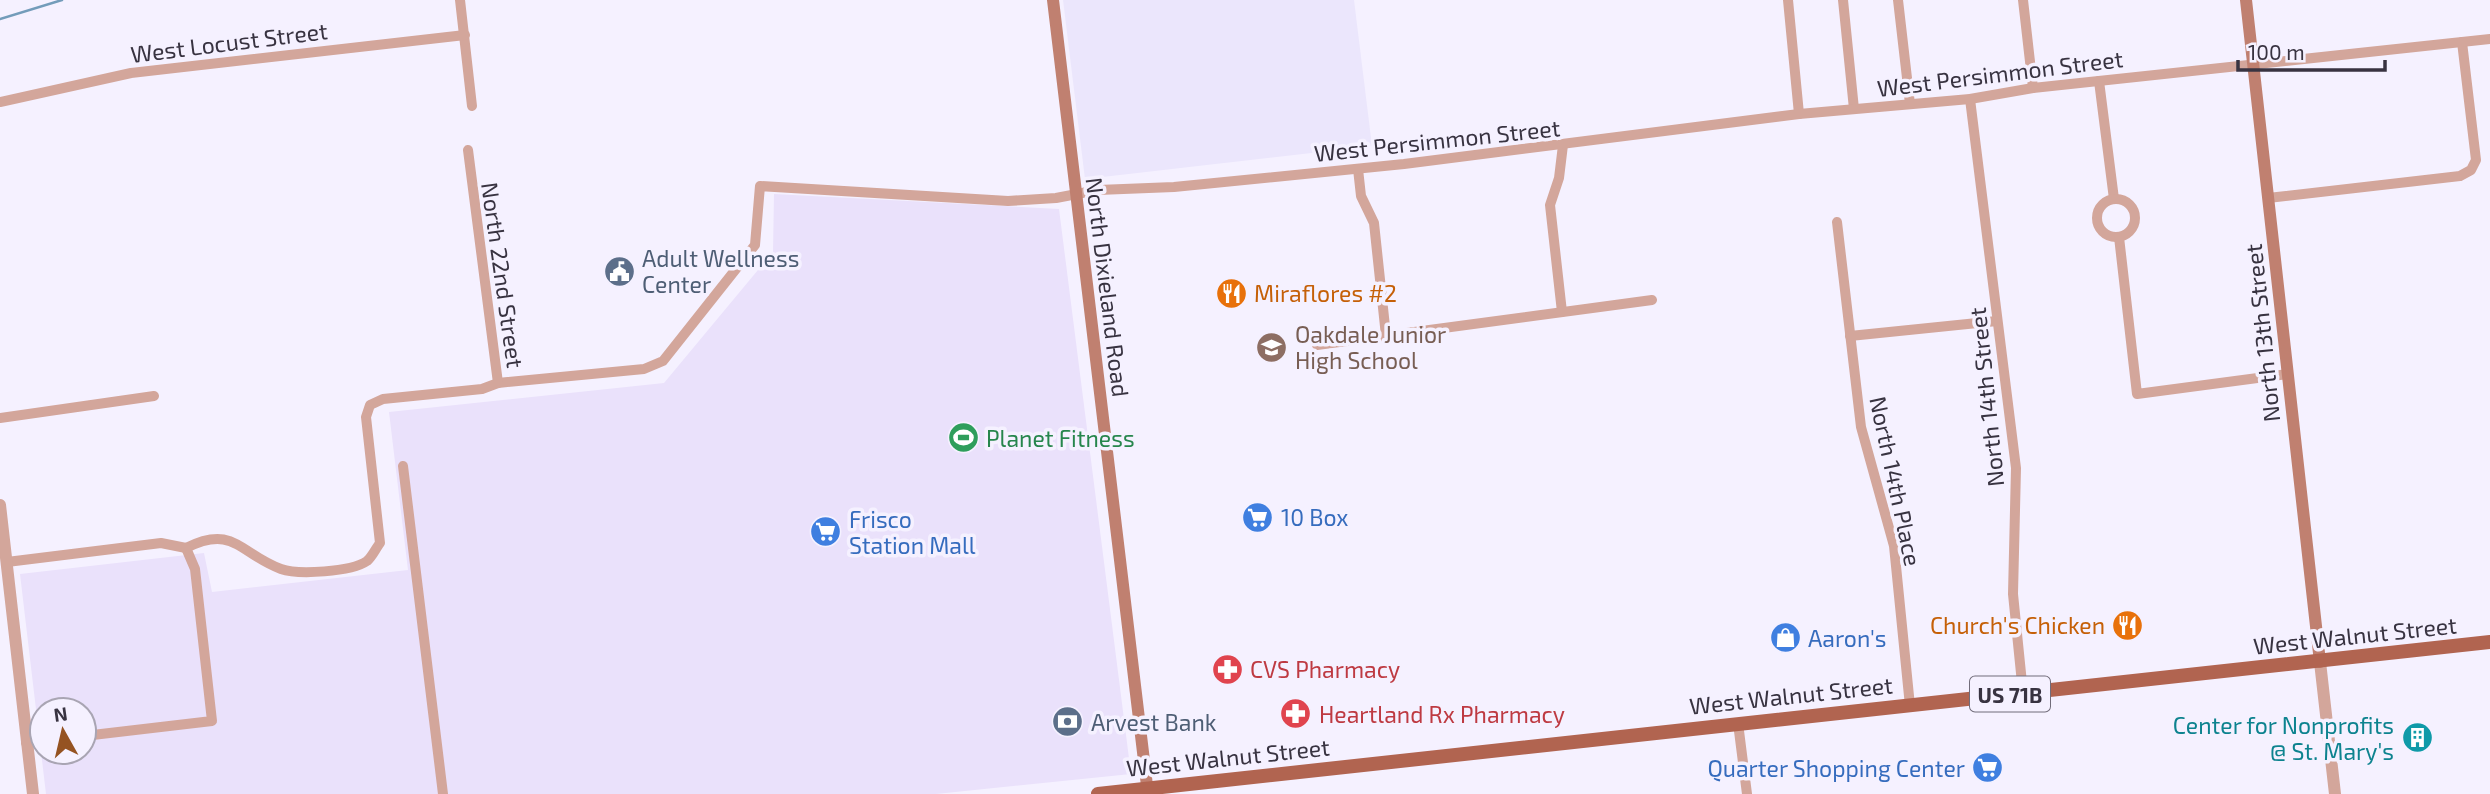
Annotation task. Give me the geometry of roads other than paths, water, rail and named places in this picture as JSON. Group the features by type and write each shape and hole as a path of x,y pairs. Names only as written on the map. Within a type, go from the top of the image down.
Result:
{"main road":[{"name":"North Dixieland Road","path":"1054,0 1074,195 1147,791"},
{"name":"North 13th Street","path":"2246,0 2320,662"},
{"name":"West Walnut Street","path":"1098,794 1147,791 1738,723 2490,642"}],"street":[{"path":"460,0 472,106"},
{"path":"1788,0 1799,114"},
{"path":"1843,0 1854,109"},
{"path":"1898,0 1910,104"},
{"path":"2023,0 2034,88"},
{"name":"West Locust Street","path":"0,102 131,73 465,35"},
{"name":"West Persimmon Street","path":"498,383 644,369 663,361 755,245 760,186 1008,201 1358,169 1799,114 1970,99 2034,88 2490,39"},
{"path":"2269,198 2460,176 2471,170 2476,160 2462,42"},
{"path":"2099,81 2114,200"},
{"name":"North 14th Street","path":"1970,99 2016,468 2013,594 2023,693"},
{"path":"1562,312 1550,205 1559,178 1563,145"},
{"name":"North 22nd Street","path":"186,548 206,538 224,539 243,546 282,570 297,572 345,569 367,561 380,543 366,417 370,405 383,399 482,389 498,383 468,150"},
{"path":"1358,169 1362,196 1374,223 1386,336"},
{"path":"2114,200 2128,203 2134,213 2130,230 2119,237 2102,231 2097,219 2101,207 2114,200"},
{"name":"North 14th Place","path":"1837,222 1861,427 1894,546 1910,706"},
{"path":"2119,237 2137,394 2288,374"},
{"path":"1317,345 1652,300"},
{"path":"1850,336 1997,321"},
{"path":"0,418 154,396"},
{"path":"403,466 443,794"},
{"path":"0,505 33,794"},
{"path":"6,562 161,543 186,548 195,569 212,721 98,734"},
{"path":"2320,662 2335,794"},
{"path":"1738,723 1747,794"}],"waterway":[{"path":"0,19 62,0"}],"place":[{"name":"Adult Wellness Center","path":"619,271"},
{"name":"Miraflores #2","path":"1231,293"},
{"name":"Oakdale Junior High School","path":"1272,347"},
{"name":"Planet Fitness","path":"963,438"},
{"name":"10 Box","path":"1258,517"},
{"name":"Frisco Station Mall","path":"826,532"},
{"name":"Church's Chicken","path":"2128,625"},
{"name":"Aaron's","path":"1785,638"},
{"name":"CVS Pharmacy","path":"1227,669"},
{"name":"Heartland Rx Pharmacy","path":"1296,714"},
{"name":"Arvest Bank","path":"1068,722"},
{"name":"Center for Nonprofits @ St. Mary's","path":"2417,738"},
{"name":"Quarter Shopping Center","path":"1988,768"}]}
